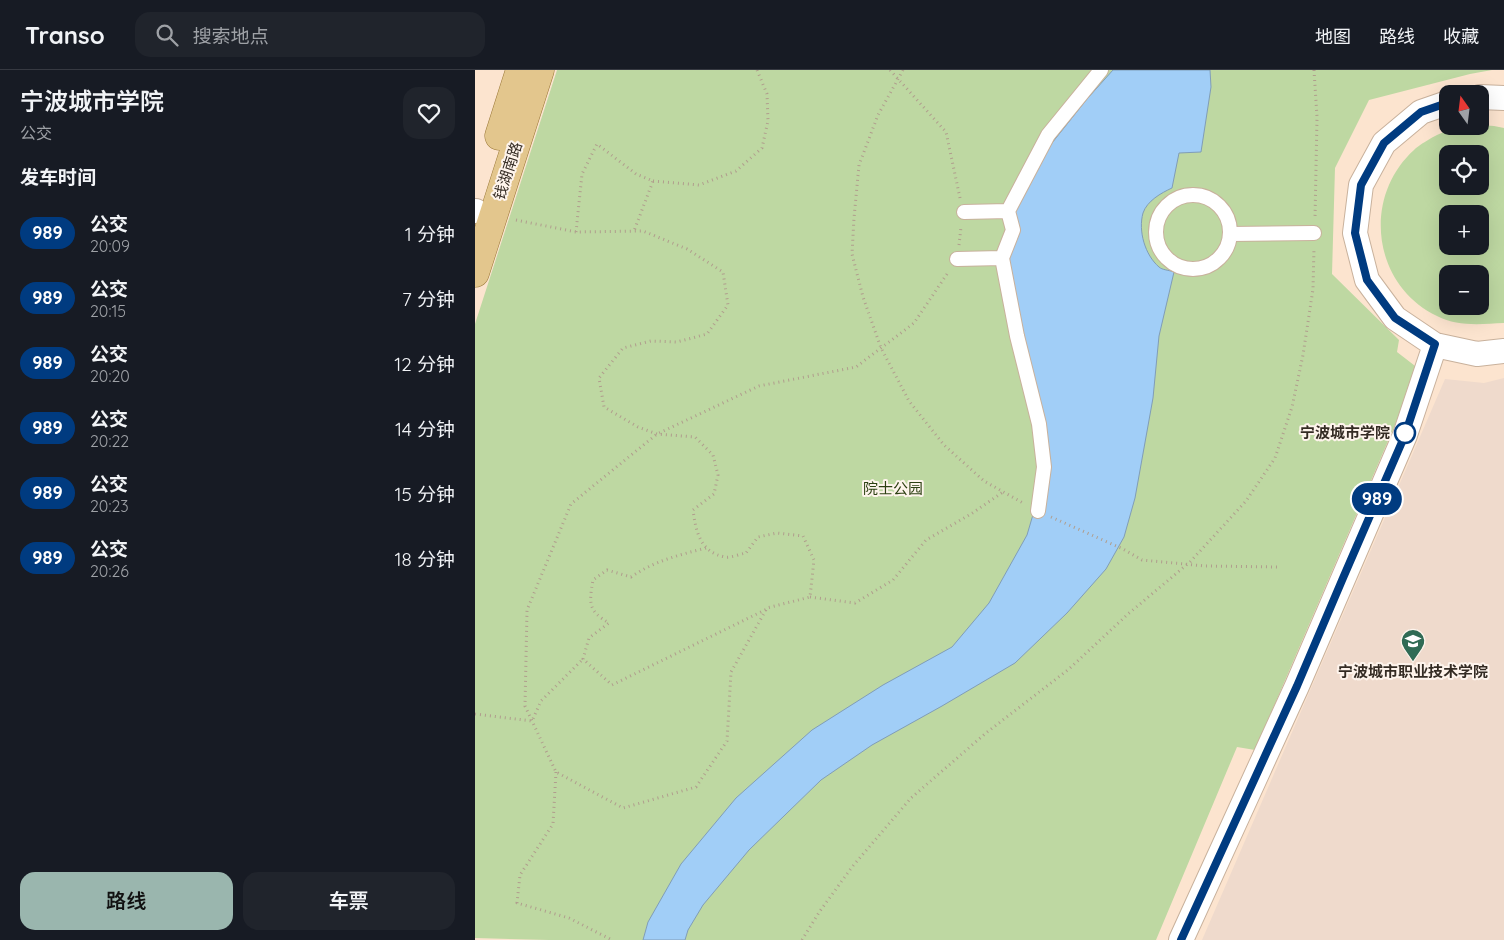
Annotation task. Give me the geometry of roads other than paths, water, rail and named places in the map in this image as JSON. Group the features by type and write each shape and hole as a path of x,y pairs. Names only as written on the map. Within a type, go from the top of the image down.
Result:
{"main road":[{"name":"钱湖南路","path":"475,273 480,213 519,70"},
{"name":"钱湖南路","path":"480,213 540,70"}],"street":[{"path":"1043,514 1044,466 1039,424 1017,336 1002,258 1013,230 1008,211 1048,135 1101,70"},
{"path":"1489,97 1504,98"},
{"path":"1439,106 1421,112 1384,143 1361,185 1355,233 1367,280 1395,318 1435,344 1477,354 1504,351"},
{"path":"1195,195 1213,201 1223,209 1229,221 1231,234 1229,245 1223,256 1214,264 1203,269 1191,270 1179,267 1165,257 1156,241 1155,229 1159,217 1166,206 1176,198 1195,195"},
{"path":"963,212 1008,211"},
{"path":"1231,234 1314,233"},
{"path":"957,259 1002,258"},
{"path":"1181,940 1297,686 1405,435 1435,344"}],"water":[{"path":"1113,70 1210,70 1211,87 1201,152 1179,153 1172,188 1151,201 1143,213 1141,227 1146,249 1160,268 1174,272 1159,336 1153,398 1135,498 1124,537 1106,569 1067,613 1015,663 872,745 821,780 749,850 703,905 688,930 685,940 643,940 648,922 681,864 736,798 812,730 883,685 952,647 989,603 1027,535 1042,484 1042,449 1007,285 1010,239 1018,192 1052,143"}],"place":[{"name":"宁波城市学院","path":"1405,433"},
{"name":"宁波城市职业技术学院","path":"1413,662"}],"park label":[{"name":"院士公园","path":"893,489"}]}
